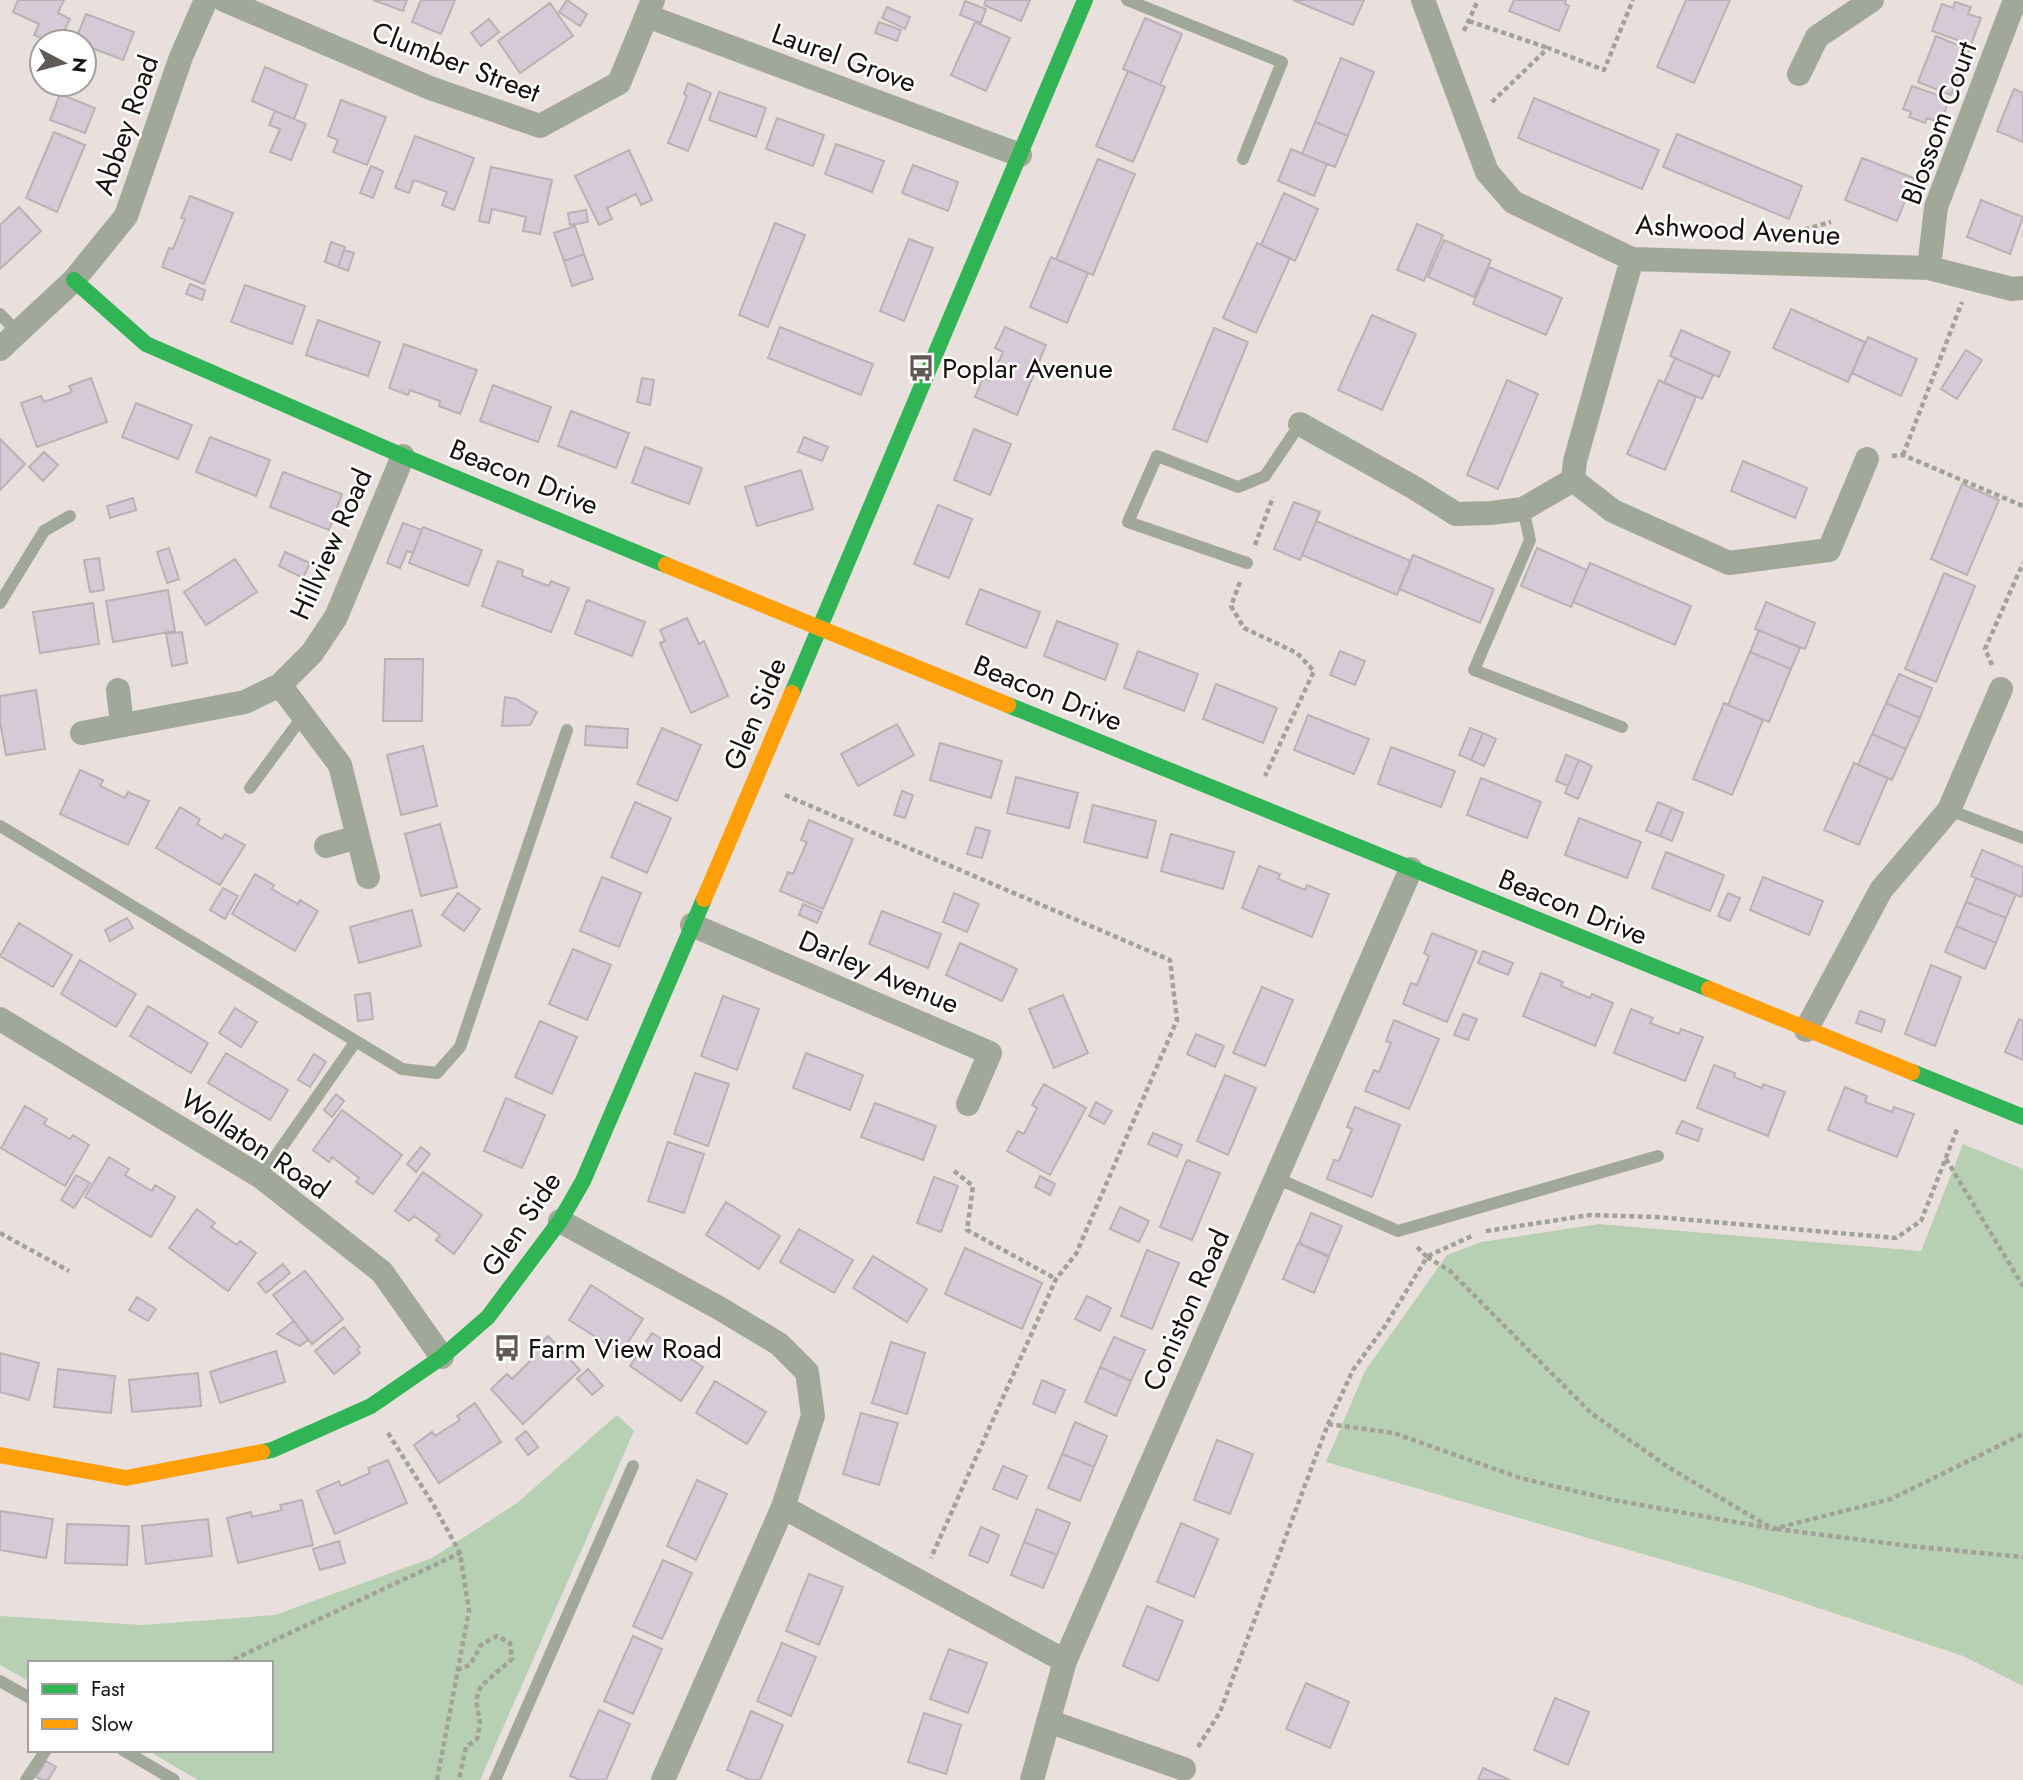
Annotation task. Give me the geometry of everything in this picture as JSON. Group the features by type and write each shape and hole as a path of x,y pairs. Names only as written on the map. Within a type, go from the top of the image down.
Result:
{"street":[{"name":"Abbey Road","path":"9,341 74,280 126,216 181,57 206,0"},
{"name":"Clumber Street","path":"223,0 430,88 540,127 619,83 650,8"},
{"path":"820,629 1085,0"},
{"name":"Ashwood Avenue","path":"1423,0 1487,172 1513,202 1632,259 1929,268 2012,289 2023,288"},
{"path":"1799,74 1817,37 1872,0"},
{"name":"Blossom Court","path":"1929,268 1936,206 2015,0"},
{"name":"Laurel Grove","path":"650,8 1020,155"},
{"path":"1573,480 1575,461 1632,259"},
{"name":"Beacon Drive","path":"74,280 146,344 403,456 820,629 2023,1117"},
{"path":"1300,424 1456,514 1523,509 1573,480"},
{"name":"Hillview Road","path":"82,733 245,702 280,685 312,653 337,617 403,456"},
{"path":"1573,480 1613,511 1729,563 1829,550 1867,459"},
{"name":"Glen Side","path":"0,1454 126,1478 272,1450 371,1406 442,1357 488,1317 560,1221 583,1181 820,629"},
{"path":"280,685 340,765 368,877"},
{"path":"1806,1030 1881,890 1949,810 2001,689"},
{"path":"118,690 122,725"},
{"path":"326,846 358,837"},
{"name":"Coniston Road","path":"1032,1780 1065,1661 1412,869"},
{"name":"Darley Avenue","path":"692,925 990,1053 968,1104"},
{"name":"Wollaton Road","path":"0,1019 261,1177 382,1272 442,1357"},
{"path":"560,1221 779,1344 807,1372 813,1416 783,1507 663,1780"},
{"path":"783,1507 1065,1661"},
{"path":"1048,1721 1184,1769"}],"lane":[{"path":"1128,0 1282,62 1243,159"},
{"path":"0,314 9,341"},
{"path":"1247,564 1128,522 1157,456 1238,487 1265,476 1300,424"},
{"path":"1523,509 1530,540 1474,670 1622,727"},
{"path":"0,603 44,531 70,516"},
{"path":"250,788 303,716"},
{"path":"0,827 402,1069 437,1073 460,1047 567,730"},
{"path":"1949,810 2023,838"},
{"path":"261,1177 356,1041"},
{"path":"1276,1178 1398,1231 1658,1156"},
{"path":"495,1780 633,1466"},
{"path":"0,1681 28,1697"},
{"path":"26,1780 45,1752"},
{"path":"125,1752 174,1780"}],"path":[{"path":"1469,20 1604,70 1633,0"},
{"path":"1486,108 1548,48"},
{"path":"1775,234 1788,234 1831,222"},
{"path":"1903,455 1964,296"},
{"path":"1867,459 1903,455 2023,506"},
{"path":"1251,804 1314,671 1297,653 1244,628 1231,606 1276,491"},
{"path":"2001,689 1985,649 2023,563"},
{"path":"754,782 1170,960 1177,1020 1076,1254 1056,1279 920,1581"},
{"path":"1184,1769 1220,1712 1328,1424 1353,1370 1385,1326 1427,1257 1479,1232 1590,1215 1657,1217 1896,1238 1921,1222 1970,1096"},
{"path":"1945,1159 2023,1286"},
{"path":"954,1171 973,1186 967,1230 1056,1279"},
{"path":"1398,1231 1427,1257 1450,1271 1591,1413 1668,1467 1773,1529 1891,1499 2023,1434"},
{"path":"0,1233 69,1271"},
{"path":"371,1406 433,1504 460,1553 469,1611 437,1780"},
{"path":"1328,1424 1394,1433 1520,1478 1613,1500 1773,1529 2023,1557"},
{"path":"230,1661 460,1553"},
{"path":"456,1670 470,1665 481,1645 497,1636 510,1643 512,1658 481,1686 476,1700 480,1723 477,1739 466,1746 458,1780"}],"green space":[{"path":"1963,1144 2023,1169 2023,1686 1963,1656 1743,1583 1326,1462 1365,1371 1447,1255 1481,1242 1599,1224 1921,1251"},
{"path":"617,1415 634,1431 480,1780 198,1780 150,1752 273,1752 273,1661 28,1661 28,1681 0,1665 0,1616 142,1625 275,1615 432,1558 517,1503"}],"building":[{"path":"18,0 64,0 58,13 70,19 66,28 37,28 39,24 13,12"},
{"path":"373,0 407,0 403,11"},
{"path":"421,0 455,0 441,34 412,22"},
{"path":"567,0 587,14 580,26 559,12"},
{"path":"986,0 1030,0 1021,21 984,5"},
{"path":"1293,0 1364,0 1353,25"},
{"path":"1514,0 1566,0 1565,4 1569,6 1559,31 1509,11"},
{"path":"1686,0 1730,0 1694,83 1657,67"},
{"path":"965,1 986,9 981,23 960,15"},
{"path":"1955,2 1971,7 1968,14 1981,18 1971,45 1932,31 1942,4 1953,8"},
{"path":"550,3 573,36 520,73 498,41"},
{"path":"887,7 910,17 905,29 882,18"},
{"path":"86,14 134,32 123,60 98,50 98,28 80,28"},
{"path":"1145,18 1182,34 1160,85 1123,69"},
{"path":"489,19 499,32 481,46 471,33"},
{"path":"879,22 901,30 897,41 875,33"},
{"path":"975,22 1010,38 986,91 951,75"},
{"path":"1936,36 1969,50 1951,95 1918,82"},
{"path":"1341,58 1374,72 1348,136 1315,122"},
{"path":"265,67 307,85 294,119 252,101"},
{"path":"1128,71 1165,87 1133,162 1096,146"},
{"path":"688,83 711,93 688,151 668,143 687,96 684,94"},
{"path":"1912,86 1949,99 1941,123 1927,118 1925,123 1909,117 1911,112 1903,109"},
{"path":"2014,89 2023,93 2023,142 1997,131"},
{"path":"719,92 766,108 756,137 709,120"},
{"path":"58,98 70,98 95,108 85,133 50,120"},
{"path":"1534,98 1659,150 1642,189 1518,138"},
{"path":"341,100 386,117 367,165 333,152 338,140 328,136"},
{"path":"275,111 306,124 291,160 270,152 280,129 269,125"},
{"path":"777,118 824,135 813,166 766,149"},
{"path":"1315,122 1348,136 1335,167 1302,154"},
{"path":"54,132 85,145 57,212 26,198"},
{"path":"1677,134 1802,186 1789,219 1663,167"},
{"path":"415,136 474,158 454,210 442,205 447,192 414,180 409,193 395,188"},
{"path":"836,144 884,161 872,192 825,174"},
{"path":"1291,149 1327,164 1314,196 1278,181"},
{"path":"629,150 652,200 641,205 636,194 607,208 612,219 599,225 575,176"},
{"path":"1862,158 1914,178 1897,221 1845,200"},
{"path":"1098,159 1135,174 1093,275 1056,259"},
{"path":"913,165 958,182 948,211 902,193"},
{"path":"371,166 383,171 373,198 360,193"},
{"path":"491,167 552,180 540,234 523,231 526,217 492,209 489,223 479,221"},
{"path":"1284,193 1318,209 1295,261 1261,245"},
{"path":"190,196 233,213 204,284 162,267 169,248 173,249 185,219 181,218"},
{"path":"1981,200 2023,217 2010,254 1967,237"},
{"path":"19,207 41,231 0,269 0,225"},
{"path":"586,210 588,222 570,225 568,213"},
{"path":"775,223 805,235 768,327 739,315"},
{"path":"1417,224 1443,235 1424,281 1397,270"},
{"path":"575,226 584,254 564,261 554,233"},
{"path":"909,239 933,248 904,321 880,311"},
{"path":"1444,240 1491,260 1474,297 1428,277"},
{"path":"331,242 345,247 338,267 325,262"},
{"path":"1257,243 1290,258 1256,333 1223,318"},
{"path":"344,250 354,253 348,271 338,267"},
{"path":"584,254 593,279 572,286 564,261"},
{"path":"1051,257 1088,273 1067,323 1030,307"},
{"path":"1489,267 1562,298 1546,335 1473,304"},
{"path":"190,284 205,290 202,300 186,294"},
{"path":"245,285 305,306 292,344 231,322"},
{"path":"1791,309 1865,342 1848,382 1773,348"},
{"path":"1372,315 1416,334 1382,410 1338,390"},
{"path":"318,320 380,342 368,376 306,355"},
{"path":"780,327 873,364 861,395 768,358"},
{"path":"1005,327 1046,345 1017,415 975,397 983,378 990,381 1003,352 995,348"},
{"path":"1214,328 1248,342 1207,442 1173,429"},
{"path":"1681,330 1730,352 1719,377 1670,356"},
{"path":"1868,337 1917,359 1901,396 1852,373"},
{"path":"404,344 477,370 460,414 439,406 440,401 410,390 408,395 389,388"},
{"path":"1966,350 1982,360 1957,399 1941,389"},
{"path":"1675,358 1713,375 1702,399 1664,383"},
{"path":"91,378 107,422 37,447 21,403 41,396 44,402 72,392 69,386"},
{"path":"642,378 654,380 650,405 637,402"},
{"path":"1507,380 1538,394 1498,489 1467,475"},
{"path":"1659,380 1696,397 1665,470 1627,454"},
{"path":"493,385 551,407 538,442 480,421"},
{"path":"136,403 192,425 178,459 122,437"},
{"path":"571,411 629,433 616,468 558,446"},
{"path":"974,429 1011,444 990,495 954,480"},
{"path":"210,437 270,460 256,496 196,472"},
{"path":"804,437 828,447 822,461 798,452"},
{"path":"0,439 25,464 0,490"},
{"path":"645,447 702,468 689,504 632,483"},
{"path":"44,452 58,465 43,481 29,467"},
{"path":"1743,461 1807,488 1795,518 1731,491"},
{"path":"801,470 813,509 757,526 745,487"},
{"path":"283,472 342,494 329,530 270,507"},
{"path":"1962,484 1999,500 1967,575 1931,559"},
{"path":"133,498 136,510 110,518 107,506"},
{"path":"1294,502 1320,512 1300,560 1274,549"},
{"path":"938,505 972,519 949,578 914,564"},
{"path":"1316,521 1411,561 1397,595 1302,555"},
{"path":"403,523 422,530 413,553 407,551 400,568 387,563"},
{"path":"423,527 482,550 468,586 409,563"},
{"path":"169,548 179,579 167,583 157,552"},
{"path":"1537,548 1587,570 1571,607 1521,586"},
{"path":"285,552 310,563 303,578 279,566"},
{"path":"1413,555 1494,589 1480,623 1399,589"},
{"path":"99,558 104,590 90,592 84,560"},
{"path":"235,559 257,592 206,625 184,592"},
{"path":"498,561 523,570 522,576 549,586 551,581 569,588 551,632 482,606"},
{"path":"1590,563 1691,606 1675,645 1573,602"},
{"path":"1944,573 1975,586 1936,682 1905,669"},
{"path":"980,589 1040,612 1026,648 966,624"},
{"path":"168,590 175,631 113,642 106,601"},
{"path":"587,600 645,622 632,656 575,634"},
{"path":"1766,602 1815,623 1805,649 1755,629"},
{"path":"93,603 99,644 40,653 33,612"},
{"path":"687,618 699,644 704,641 728,696 691,713 660,643 665,641 660,630"},
{"path":"1057,621 1118,644 1105,680 1044,656"},
{"path":"1759,630 1800,648 1791,669 1750,652"},
{"path":"182,632 187,663 172,666 166,634"},
{"path":"1138,651 1198,674 1184,711 1124,688"},
{"path":"1340,651 1365,661 1355,685 1330,675"},
{"path":"1750,652 1791,669 1769,722 1728,705"},
{"path":"385,659 423,659 422,721 383,721"},
{"path":"1899,674 1932,688 1920,718 1886,703"},
{"path":"1216,684 1277,708 1263,743 1203,719"},
{"path":"36,690 45,749 6,755 0,722 0,696"},
{"path":"505,697 516,699 537,712 530,725 502,726"},
{"path":"1724,703 1763,720 1732,795 1693,779"},
{"path":"1886,703 1920,718 1906,749 1872,734"},
{"path":"1308,715 1369,739 1354,774 1294,750"},
{"path":"897,724 914,755 858,786 841,754"},
{"path":"586,726 628,729 627,748 585,745"},
{"path":"662,728 701,745 677,801 637,784"},
{"path":"1470,728 1483,733 1471,760 1459,755"},
{"path":"1483,733 1496,739 1484,766 1471,760"},
{"path":"1872,734 1906,749 1892,780 1858,765"},
{"path":"940,743 1002,761 991,798 930,780"},
{"path":"423,746 437,806 401,815 387,755"},
{"path":"1391,747 1455,771 1441,807 1378,784"},
{"path":"1566,755 1579,760 1568,786 1556,781"},
{"path":"1579,760 1592,766 1578,799 1565,793"},
{"path":"1854,763 1888,778 1859,845 1824,830"},
{"path":"80,770 103,780 100,786 125,798 128,792 149,801 128,845 60,814"},
{"path":"1016,777 1078,793 1069,828 1007,813"},
{"path":"1481,778 1541,802 1527,838 1467,815"},
{"path":"902,791 913,795 905,818 894,815"},
{"path":"635,802 671,818 647,873 611,857"},
{"path":"1658,802 1672,808 1660,836 1646,831"},
{"path":"1093,805 1156,821 1147,858 1084,842"},
{"path":"180,807 200,819 197,824 222,839 225,834 245,845 220,885 156,848"},
{"path":"1672,808 1683,813 1672,841 1660,836"},
{"path":"1579,818 1641,842 1627,878 1565,855"},
{"path":"809,820 853,839 823,909 780,891 788,872 793,874 807,842 801,840"},
{"path":"440,824 457,887 421,896 405,834"},
{"path":"976,827 990,831 982,858 967,854"},
{"path":"1171,834 1234,852 1223,889 1161,871"},
{"path":"1982,850 2023,867 2021,897 1971,876"},
{"path":"1666,852 1724,875 1710,911 1652,888"},
{"path":"1259,866 1280,874 1278,879 1305,890 1307,885 1329,894 1312,937 1242,908"},
{"path":"255,874 274,885 272,889 298,904 300,900 318,911 295,951 232,914"},
{"path":"602,877 641,893 619,947 580,931"},
{"path":"1763,877 1823,901 1809,935 1750,910"},
{"path":"1976,878 2016,894 2006,918 1966,902"},
{"path":"223,888 238,896 225,919 210,910"},
{"path":"458,893 480,909 464,931 442,915"},
{"path":"954,893 979,904 967,932 943,922"},
{"path":"1728,893 1740,898 1730,921 1718,916"},
{"path":"1966,902 2006,918 1996,943 1956,926"},
{"path":"803,904 822,912 817,923 799,915"},
{"path":"412,910 421,946 359,963 350,927"},
{"path":"882,911 941,934 928,968 869,944"},
{"path":"127,918 133,928 110,941 105,930"},
{"path":"19,923 72,955 53,987 0,956"},
{"path":"1956,926 1996,943 1985,969 1945,952"},
{"path":"1432,933 1477,951 1447,1022 1403,1004 1411,983 1417,985 1429,956 1424,953"},
{"path":"960,943 1017,969 1002,1001 946,975"},
{"path":"573,949 611,965 587,1020 549,1004"},
{"path":"1483,951 1513,963 1508,975 1478,963"},
{"path":"80,960 136,994 116,1027 61,994"},
{"path":"1931,965 1961,977 1935,1046 1905,1034"},
{"path":"1541,973 1563,982 1561,986 1590,998 1592,994 1613,1003 1595,1046 1523,1016"},
{"path":"1262,987 1293,1000 1265,1066 1233,1053"},
{"path":"370,993 373,1019 358,1021 355,995"},
{"path":"1063,995 1088,1053 1054,1068 1029,1009"},
{"path":"723,996 759,1009 737,1070 701,1056"},
{"path":"148,1006 208,1043 191,1073 130,1036"},
{"path":"235,1008 257,1022 241,1047 219,1033"},
{"path":"1631,1009 1653,1018 1650,1023 1679,1034 1681,1029 1703,1037 1685,1081 1614,1053"},
{"path":"1860,1011 1885,1020 1881,1032 1856,1023"},
{"path":"1463,1014 1477,1019 1468,1040 1454,1035"},
{"path":"2019,1019 2023,1021 2023,1060 2005,1052"},
{"path":"1394,1020 1439,1039 1409,1109 1365,1091 1374,1070 1379,1072 1391,1043 1386,1041"},
{"path":"540,1021 577,1037 552,1094 515,1077"},
{"path":"1196,1034 1224,1046 1215,1067 1187,1054"},
{"path":"226,1053 288,1090 270,1120 208,1083"},
{"path":"806,1053 863,1075 850,1110 793,1088"},
{"path":"314,1054 326,1062 310,1087 298,1080"},
{"path":"1714,1065 1735,1073 1734,1077 1762,1088 1763,1084 1785,1092 1768,1136 1697,1108"},
{"path":"695,1073 729,1084 708,1146 674,1134"},
{"path":"1225,1075 1256,1088 1228,1155 1197,1141"},
{"path":"1044,1084 1086,1108 1050,1175 1007,1151 1018,1131 1024,1134 1037,1108 1032,1105"},
{"path":"1845,1087 1867,1096 1865,1102 1892,1112 1894,1107 1914,1114 1897,1157 1828,1130"},
{"path":"336,1094 344,1101 332,1117 324,1110"},
{"path":"506,1098 545,1115 522,1168 484,1151"},
{"path":"1096,1102 1112,1111 1104,1124 1089,1116"},
{"path":"875,1103 936,1126 923,1160 861,1137"},
{"path":"25,1106 47,1119 44,1124 70,1139 73,1135 89,1145 65,1186 1,1148"},
{"path":"1355,1107 1400,1125 1372,1197 1327,1179 1334,1160 1339,1161 1352,1129 1347,1127"},
{"path":"342,1110 402,1155 373,1194 356,1182 359,1178 332,1157 329,1162 313,1150"},
{"path":"1682,1121 1702,1129 1698,1141 1676,1133"},
{"path":"1153,1133 1182,1145 1177,1157 1148,1144"},
{"path":"668,1142 704,1154 684,1213 648,1201"},
{"path":"421,1147 430,1154 416,1172 407,1164"},
{"path":"109,1157 129,1169 125,1175 152,1191 155,1185 175,1197 151,1237 85,1197"},
{"path":"1187,1160 1220,1173 1192,1240 1160,1227"},
{"path":"423,1172 482,1215 454,1254 436,1240 440,1235 414,1216 409,1221 395,1211"},
{"path":"76,1175 90,1183 74,1208 61,1200"},
{"path":"1040,1176 1055,1184 1050,1195 1035,1187"},
{"path":"934,1177 958,1186 941,1232 917,1223"},
{"path":"726,1202 780,1236 759,1269 706,1235"},
{"path":"1120,1207 1149,1221 1139,1242 1110,1229"},
{"path":"197,1209 215,1223 211,1227 237,1245 240,1241 256,1253 228,1291 169,1248"},
{"path":"1311,1213 1342,1226 1329,1256 1299,1243"},
{"path":"799,1229 853,1260 834,1293 780,1262"},
{"path":"1298,1243 1329,1257 1314,1293 1283,1279"},
{"path":"965,1248 1042,1283 1022,1329 945,1294"},
{"path":"1147,1250 1179,1263 1152,1329 1121,1316"},
{"path":"873,1256 927,1289 907,1322 853,1288"},
{"path":"283,1264 290,1273 266,1293 258,1283"},
{"path":"305,1271 343,1319 312,1344 273,1295"},
{"path":"591,1285 643,1319 621,1353 569,1320"},
{"path":"1087,1296 1111,1308 1100,1331 1075,1319"},
{"path":"137,1297 156,1309 148,1321 129,1310"},
{"path":"294,1321 308,1340 300,1346 277,1334"},
{"path":"344,1327 360,1347 357,1349 360,1353 334,1374 315,1351"},
{"path":"652,1333 703,1367 681,1401 630,1366"},
{"path":"548,1336 580,1370 523,1424 491,1389 507,1374 512,1379 534,1357 530,1353"},
{"path":"1114,1337 1145,1350 1131,1381 1100,1367"},
{"path":"891,1342 925,1353 907,1414 872,1403"},
{"path":"276,1351 285,1382 220,1403 210,1372"},
{"path":"0,1353 39,1363 29,1400 0,1392"},
{"path":"1100,1367 1131,1381 1116,1416 1085,1402"},
{"path":"58,1369 115,1376 111,1413 54,1407"},
{"path":"588,1369 603,1386 592,1395 577,1379"},
{"path":"198,1373 201,1406 132,1412 129,1380"},
{"path":"1042,1380 1065,1390 1055,1413 1033,1404"},
{"path":"715,1381 766,1412 747,1444 696,1413"},
{"path":"475,1403 501,1442 439,1483 414,1445 432,1432 435,1436 460,1420 457,1416"},
{"path":"861,1413 898,1423 879,1485 843,1474"},
{"path":"1075,1422 1107,1436 1094,1467 1062,1454"},
{"path":"526,1431 538,1447 528,1455 516,1439"},
{"path":"1217,1440 1253,1454 1230,1514 1194,1500"},
{"path":"1062,1454 1094,1467 1080,1501 1048,1488"},
{"path":"388,1460 407,1503 335,1534 317,1491 339,1481 341,1486 370,1473 368,1468"},
{"path":"1003,1466 1027,1476 1017,1499 993,1489"},
{"path":"697,1480 727,1494 696,1560 667,1546"},
{"path":"302,1500 313,1545 238,1563 227,1518 251,1512 252,1517 282,1510 280,1505"},
{"path":"1037,1509 1070,1523 1057,1555 1024,1542"},
{"path":"0,1511 53,1519 46,1558 0,1550"},
{"path":"208,1519 212,1556 146,1564 142,1526"},
{"path":"1181,1523 1218,1539 1194,1597 1157,1582"},
{"path":"67,1524 129,1526 127,1565 65,1563"},
{"path":"981,1527 999,1535 988,1563 969,1555"},
{"path":"339,1541 345,1563 320,1570 313,1549"},
{"path":"1024,1542 1057,1555 1043,1588 1011,1575"},
{"path":"663,1560 692,1573 662,1639 633,1626"},
{"path":"809,1574 843,1587 819,1645 786,1631"},
{"path":"1147,1606 1183,1621 1158,1681 1123,1666"},
{"path":"633,1636 662,1649 633,1714 604,1701"},
{"path":"782,1643 816,1657 791,1716 757,1701"},
{"path":"949,1649 987,1663 968,1713 930,1699"},
{"path":"1306,1683 1349,1702 1330,1748 1286,1729"},
{"path":"1555,1698 1589,1712 1568,1765 1534,1750"},
{"path":"599,1710 630,1724 606,1780 580,1780 570,1776"},
{"path":"751,1711 783,1725 760,1780 750,1780 727,1770"},
{"path":"924,1713 961,1725 946,1774 908,1762"},
{"path":"46,1761 56,1767 48,1780 42,1780 36,1777"},
{"path":"1483,1768 1510,1780 1478,1780"}],"traffic: fast":[{"path":"792,693 1085,0"},
{"path":"74,280 146,344 403,456 666,565"},
{"path":"1008,705 1709,989"},
{"path":"262,1452 371,1406 442,1357 488,1317 560,1221 583,1181 704,899"},
{"path":"1912,1072 2023,1117"}],"traffic: slow":[{"path":"666,565 1008,705"},
{"path":"704,899 792,693"},
{"path":"1709,989 1912,1072"},
{"path":"0,1455 126,1478 262,1452"}],"place":[{"name":"Poplar Avenue","path":"921,368"},
{"name":"Farm View Road","path":"507,1348"}]}
